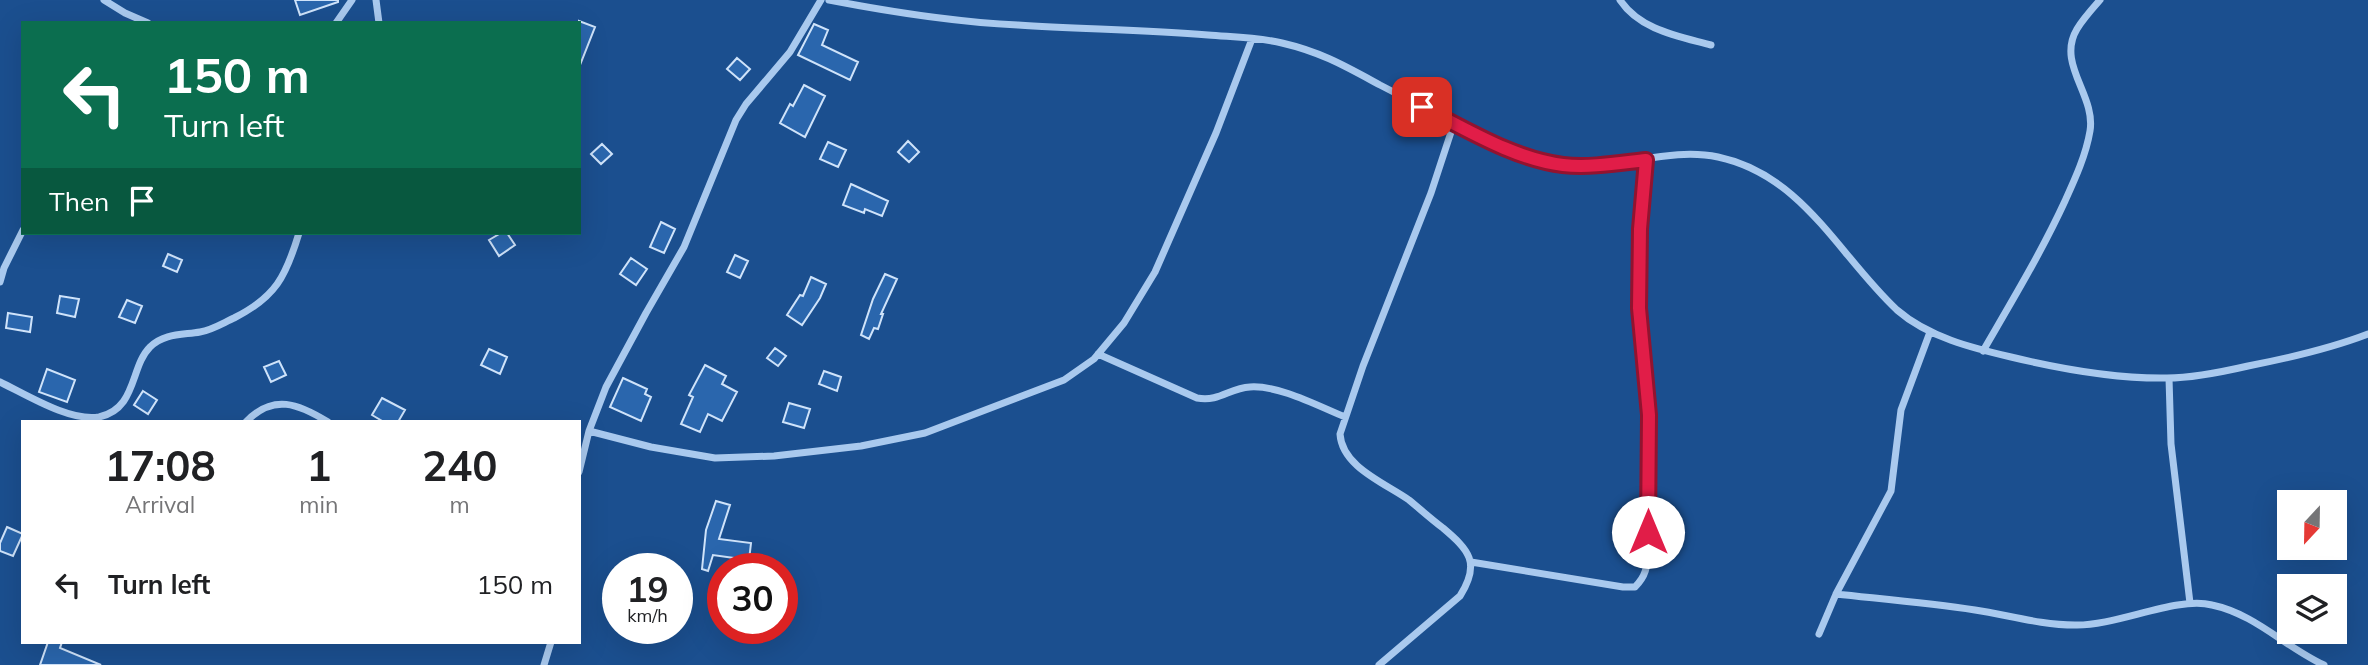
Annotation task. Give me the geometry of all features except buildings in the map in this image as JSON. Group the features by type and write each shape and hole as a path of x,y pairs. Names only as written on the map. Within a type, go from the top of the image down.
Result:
{"street":[{"path":"104,0 134,20"},
{"path":"337,21 352,0"},
{"path":"376,0 379,21"},
{"path":"582,449 606,387 684,247 736,120 746,104 790,52 821,0"},
{"path":"829,0 922,16 1014,25 1158,31 1277,41 1320,53 1454,123 1527,156 1563,165 1604,165 1680,154 1718,157 1752,169 1782,186 1808,207 1872,286 1902,314 1930,332 1983,351 2054,367 2126,377 2169,378 2211,374 2340,345 2368,334"},
{"path":"1620,0 1634,16 1661,31 1711,45"},
{"path":"1983,351 2047,241 2078,171 2091,129 2087,100 2073,68 2070,46 2077,29 2100,0"},
{"path":"589,431 651,447 715,458 774,456 861,446 925,433 1064,380 1098,354 1124,323 1155,272 1216,132 1252,39"},
{"path":"1379,665 1460,596 1470,581 1471,562 1463,545 1409,500 1354,463 1341,444 1340,434 1431,193 1454,123"},
{"path":"1471,562 1623,587 1635,587 1643,579 1648,553 1649,415 1639,308 1640,229 1646,160"},
{"path":"0,282 21,234"},
{"path":"0,382 69,414 88,418 103,416 116,410 135,381 150,347 164,338 217,327 248,311 271,294 282,278 298,235"},
{"path":"1819,634 1836,594 1891,491 1900,410 1930,332"},
{"path":"1098,354 1197,398 1210,400 1240,388 1264,387 1345,417"},
{"path":"2169,378 2171,444 2190,603"},
{"path":"248,420 255,413 273,405 290,403 306,408 325,420"},
{"path":"1836,594 2078,625 2101,623 2190,603 2208,604 2235,611 2304,656 2324,665"},
{"path":"544,665 550,644"}],"route":[{"path":"1422,107 1481,137 1527,156 1563,165 1604,165 1646,160 1640,229 1639,308 1649,415 1648,532"}]}
